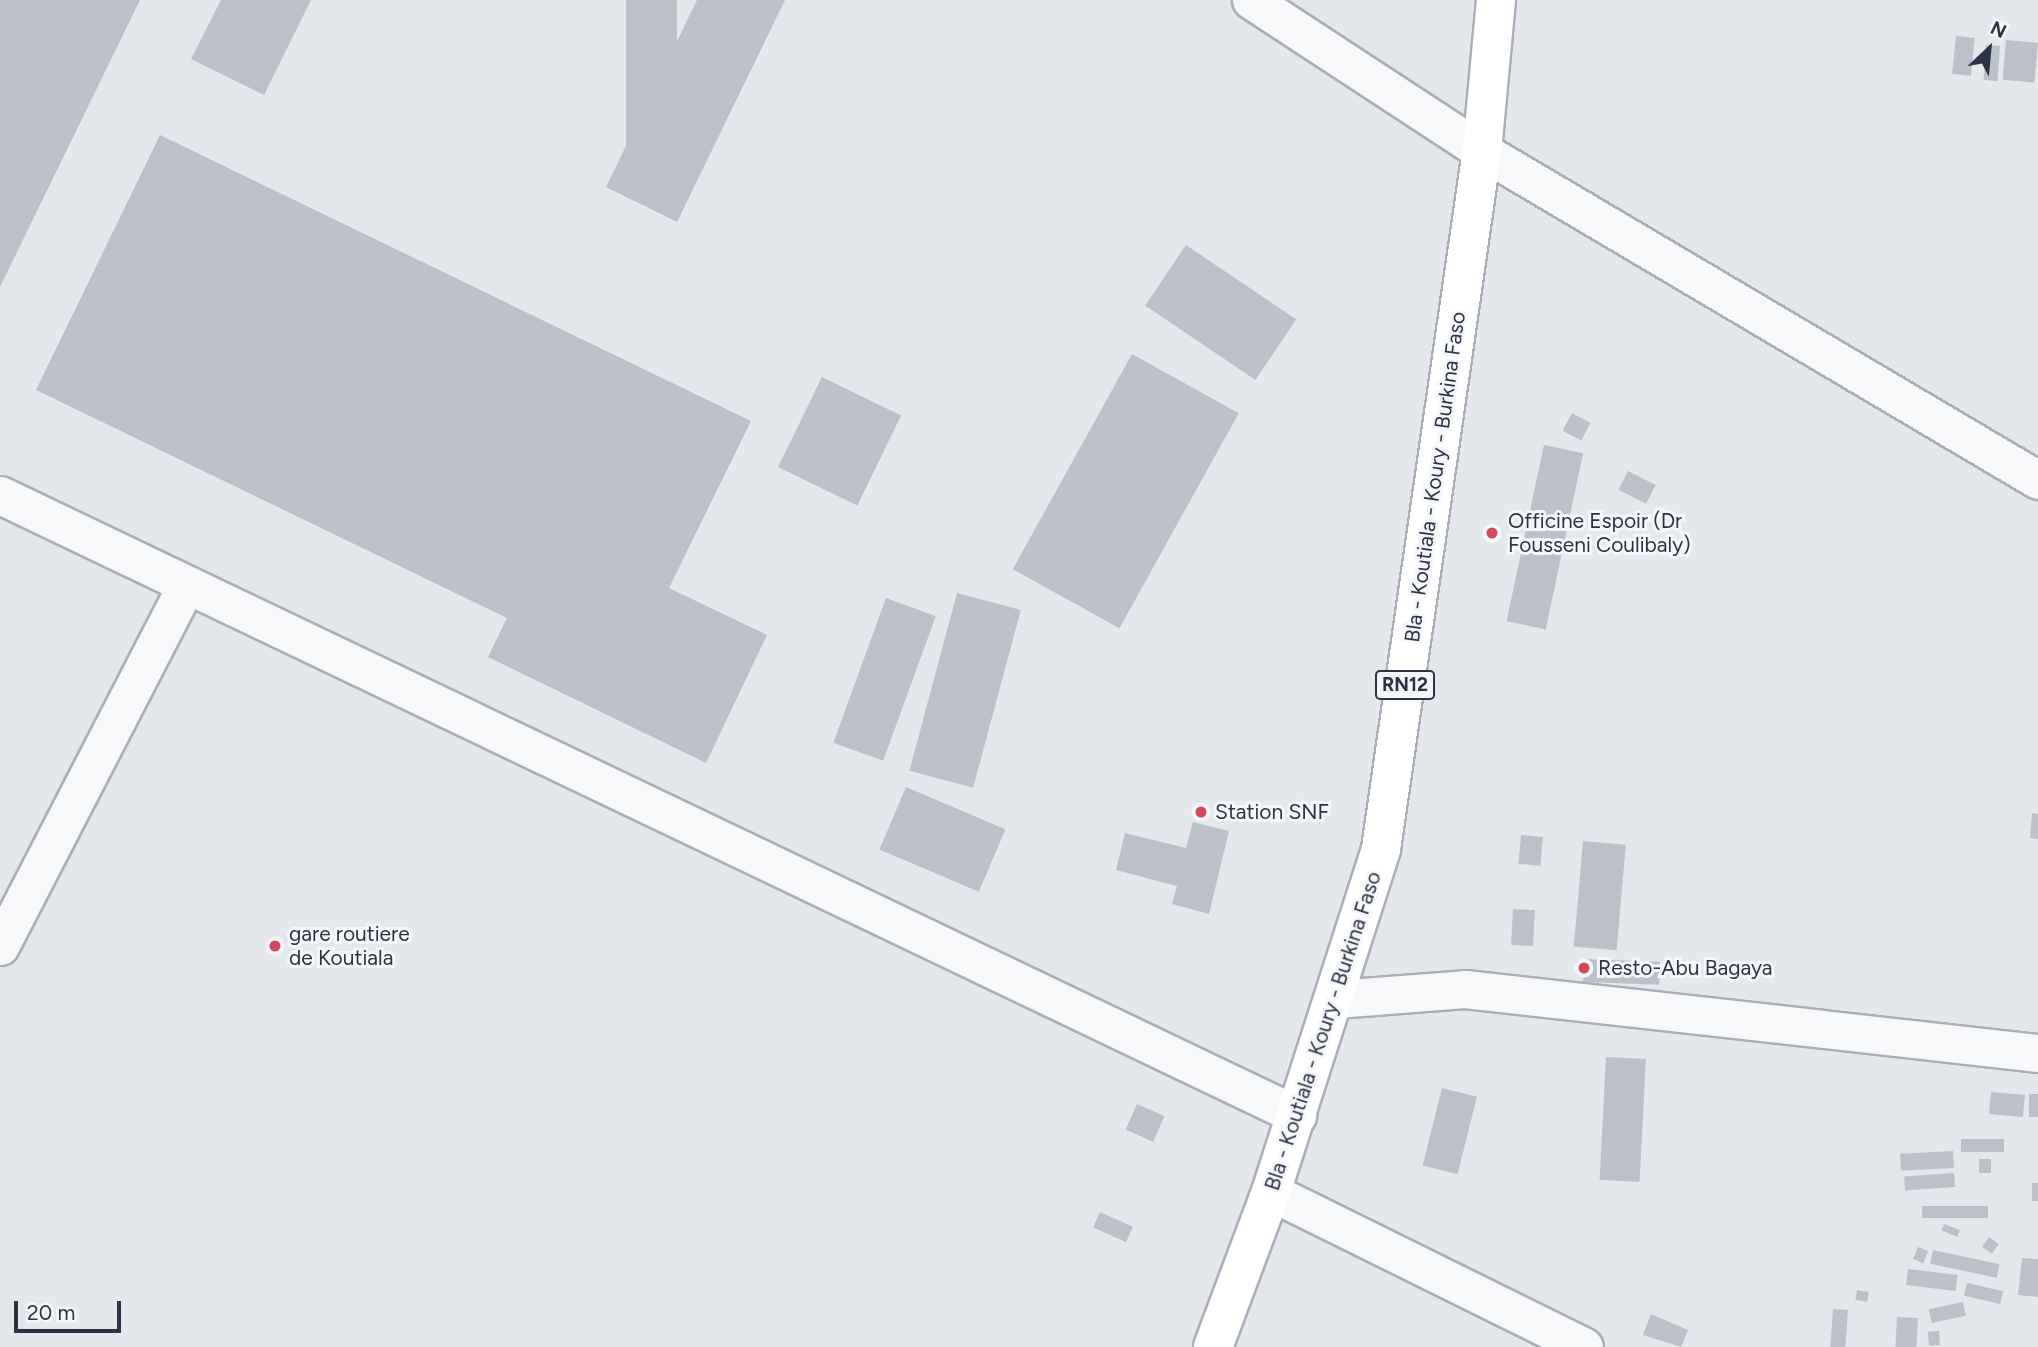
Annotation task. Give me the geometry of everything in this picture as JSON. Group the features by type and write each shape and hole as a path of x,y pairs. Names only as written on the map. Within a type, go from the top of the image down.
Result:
{"main road":[{"name":"Bla - Koutiala - Koury - Burkina Faso","path":"1213,1347 1297,1115 1336,999 1381,849 1482,151 1496,0"}],"street":[{"path":"1251,0 1482,151 2038,480"},
{"path":"0,495 1297,1115"},
{"path":"0,946 186,585"},
{"path":"1336,999 1465,989 2038,1053"},
{"path":"1271,1192 1584,1347"}],"building":[{"path":"0,0 140,0 0,287"},
{"path":"221,0 311,0 264,95 191,59"},
{"path":"626,0 677,0 677,176 626,176"},
{"path":"697,0 785,0 677,222 606,187"},
{"path":"1956,36 1975,38 1971,76 1952,74"},
{"path":"2006,40 2038,43 2034,83 2003,80"},
{"path":"1986,45 2000,46 1998,81 1984,80"},
{"path":"160,135 751,421 669,588 767,635 706,763 488,657 507,618 36,390"},
{"path":"1186,245 1296,319 1255,380 1145,306"},
{"path":"1132,354 1239,413 1119,628 1013,569"},
{"path":"822,377 901,416 857,505 778,467"},
{"path":"1572,413 1591,423 1581,441 1563,431"},
{"path":"1544,445 1583,453 1546,629 1507,621"},
{"path":"1628,471 1656,485 1646,504 1618,490"},
{"path":"957,593 1021,610 973,788 909,771"},
{"path":"886,598 936,616 883,761 833,743"},
{"path":"906,787 1005,829 979,892 879,850"},
{"path":"2032,813 2038,814 2038,839 2030,838"},
{"path":"1193,822 1229,831 1209,914 1172,904 1177,886 1116,870 1125,833 1186,848"},
{"path":"1521,835 1543,837 1540,866 1518,864"},
{"path":"1583,841 1626,845 1617,950 1574,947"},
{"path":"1513,909 1535,910 1533,946 1511,945"},
{"path":"1584,959 1660,962 1659,985 1583,982"},
{"path":"1606,1057 1646,1059 1640,1182 1600,1180"},
{"path":"1442,1088 1477,1097 1458,1174 1423,1166"},
{"path":"1991,1092 2025,1095 2023,1117 1989,1114"},
{"path":"2029,1094 2038,1094 2038,1117 2029,1117"},
{"path":"1137,1104 1164,1116 1153,1142 1126,1130"},
{"path":"1961,1139 2004,1139 2004,1152 1961,1152"},
{"path":"1953,1151 1954,1168 1901,1171 1900,1154"},
{"path":"1979,1159 1991,1159 1991,1173 1979,1173"},
{"path":"1954,1173 1955,1187 1905,1190 1904,1176"},
{"path":"2032,1183 2038,1183 2038,1201 2032,1201"},
{"path":"1922,1206 1988,1206 1988,1218 1922,1218"},
{"path":"1100,1212 1133,1227 1126,1242 1093,1228"},
{"path":"1944,1224 1960,1230 1957,1237 1941,1231"},
{"path":"1989,1237 1999,1244 1992,1254 1982,1247"},
{"path":"1918,1247 1928,1251 1923,1263 1913,1259"},
{"path":"1933,1250 2000,1264 1997,1278 1930,1264"},
{"path":"2022,1258 2038,1259 2038,1297 2018,1295"},
{"path":"1908,1269 1958,1275 1956,1291 1906,1285"},
{"path":"1967,1283 2003,1291 2000,1304 1964,1296"},
{"path":"1857,1290 1869,1292 1867,1302 1855,1300"},
{"path":"1963,1302 1966,1316 1932,1323 1929,1309"},
{"path":"1833,1309 1848,1310 1845,1347 1830,1347"},
{"path":"1651,1314 1688,1330 1681,1347 1643,1335"},
{"path":"1897,1317 1918,1318 1916,1347 1895,1347"},
{"path":"1939,1331 1940,1345 1929,1346 1928,1332"}],"place":[{"name":"Officine Espoir (Dr Fousseni Coulibaly)","path":"1492,533"},
{"name":"Station SNF","path":"1201,812"},
{"name":"gare routiere de Koutiala","path":"275,946"},
{"name":"Resto-Abu Bagaya","path":"1584,968"}]}
